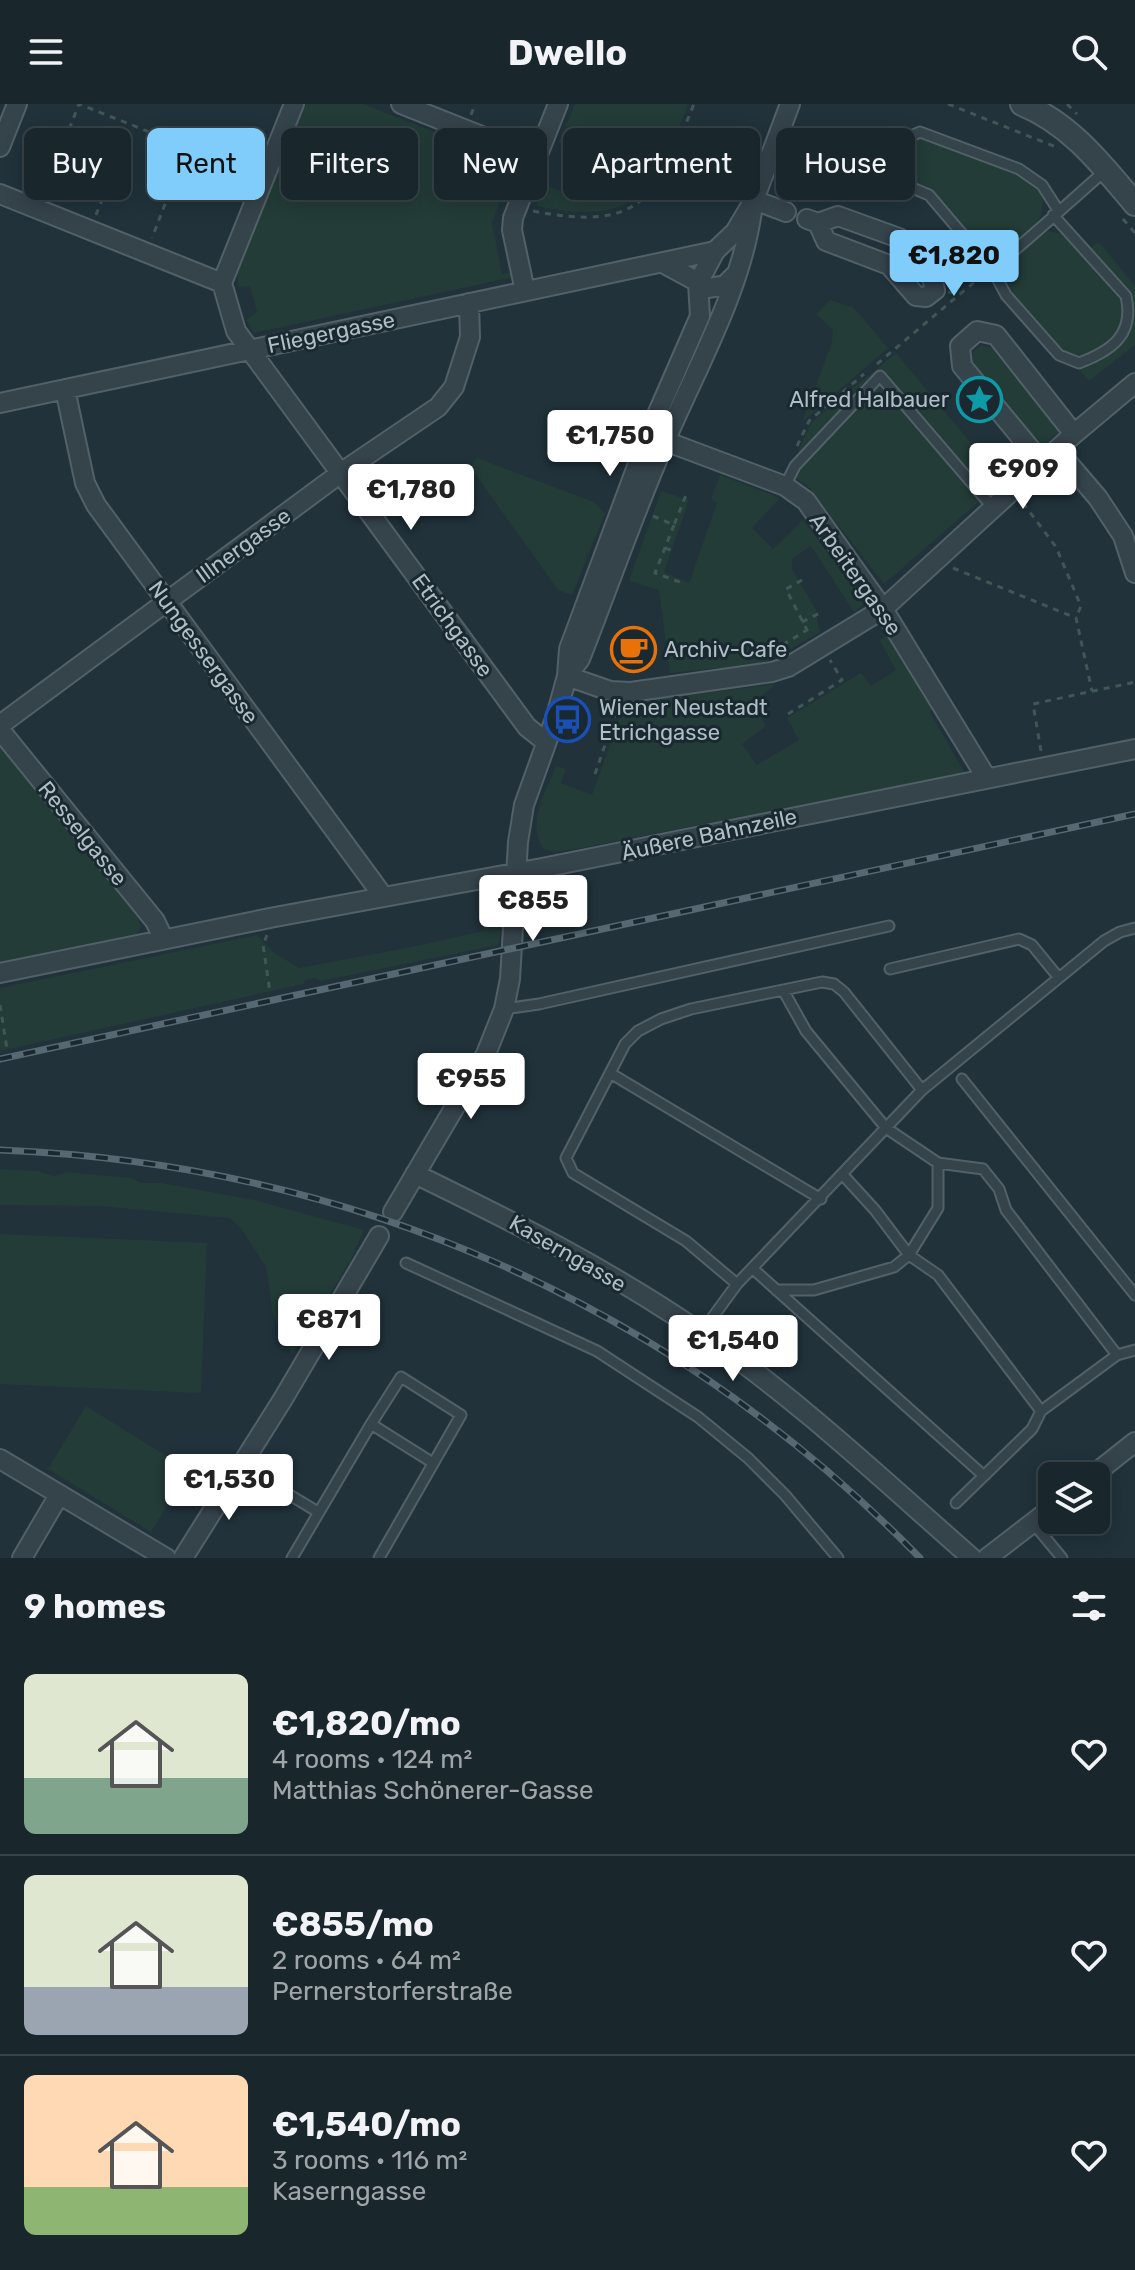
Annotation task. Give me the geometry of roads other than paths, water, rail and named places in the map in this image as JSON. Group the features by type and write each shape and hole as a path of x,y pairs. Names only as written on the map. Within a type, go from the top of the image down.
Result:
{"street":[{"path":"0,147 17,104"},
{"path":"0,194 222,283 294,104"},
{"path":"401,104 461,128"},
{"path":"547,132 558,104"},
{"path":"760,184 790,104"},
{"path":"1022,104 1069,131 1106,170 1126,208"},
{"path":"520,200 512,230 525,291"},
{"path":"754,200 786,212"},
{"path":"393,1212 486,1054 504,1009 510,979 516,872 524,805 567,676 569,649 652,426 700,316 698,283 715,251 735,232 754,200"},
{"path":"567,676 580,659 665,441 737,273 748,238 754,200"},
{"path":"838,216 899,238 932,278 935,290 926,297 916,296 889,265 826,241 813,221 838,216"},
{"path":"715,251 737,273"},
{"name":"Fliegergasse","path":"0,403 715,251"},
{"path":"663,263 709,288 725,285 737,273"},
{"name":"Etrichgasse","path":"222,283 236,331 248,350 342,472 527,727 546,742"},
{"name":"Illnergasse","path":"0,727 342,472 438,407 454,387 470,337 469,303"},
{"path":"1043,464 962,366 960,346 977,331 996,335 1074,434"},
{"path":"567,676 610,691 623,692 772,672 788,667 883,609 1074,434 1135,383"},
{"name":"Nungessergasse","path":"65,389 85,483 96,505 383,896"},
{"name":"Arbeitergasse","path":"665,441 785,486 806,501 883,609 986,777"},
{"path":"1057,450 1129,531 1135,573"},
{"name":"Resselgasse","path":"0,727 155,921 163,938"},
{"name":"Äußere Bahnzeile","path":"0,973 163,938 516,872 1135,749"},
{"name":"Kaserngasse","path":"415,1174 546,1238 701,1333 784,1395 972,1558"},
{"path":"183,1558 283,1399 379,1236"},
{"path":"1110,1462 1135,1442"},
{"path":"0,1459 166,1558"},
{"path":"22,1558 59,1495"},
{"path":"987,1558 1038,1519"}],"lane":[{"path":"920,132 1019,169 1042,185 1056,213 1126,296 1130,311 1116,346 1079,363 1059,355 1006,295 992,269 929,195 898,182 894,170 895,155 905,138 920,132"},
{"path":"992,269 1106,170"},
{"path":"785,486 795,466 877,371 994,509"},
{"path":"504,1009 539,1004 889,926"},
{"path":"701,1333 737,1284 922,1090 1104,941 1135,928"},
{"path":"890,969 1019,939 1032,945 1059,978"},
{"path":"737,1284 686,1241 573,1173 566,1158 625,1044 638,1031 661,1019 822,982 834,984 844,992 922,1090"},
{"path":"783,990 806,1031 886,1128 938,1163 983,1169 999,1189 1006,1210 1117,1355"},
{"path":"610,1073 821,1199"},
{"path":"962,1079 1135,1295"},
{"path":"776,1290 814,1290 894,1267 909,1255 938,1208 938,1163"},
{"path":"843,1175 875,1210 909,1255 938,1275 1041,1411"},
{"path":"406,1263 597,1351 698,1417 748,1458 785,1495 838,1558"},
{"path":"752,1268 983,1475"},
{"path":"956,1503 1032,1429 1041,1411 1117,1355 1135,1350"},
{"path":"292,1558 401,1377 461,1415 379,1558"},
{"path":"371,1424 433,1463"},
{"path":"240,1465 318,1512"},
{"path":"1033,1523 1062,1558"}],"railway":[{"path":"0,1059 1135,814"},
{"path":"0,1150 131,1161 258,1184 381,1219 500,1264 613,1321 722,1389 824,1468 920,1558"}],"place":[{"name":"Alfred Halbauer","path":"980,399"},
{"name":"Archiv-Cafe","path":"633,649"},
{"name":"Wiener Neustadt Etrichgasse","path":"568,720"}]}
